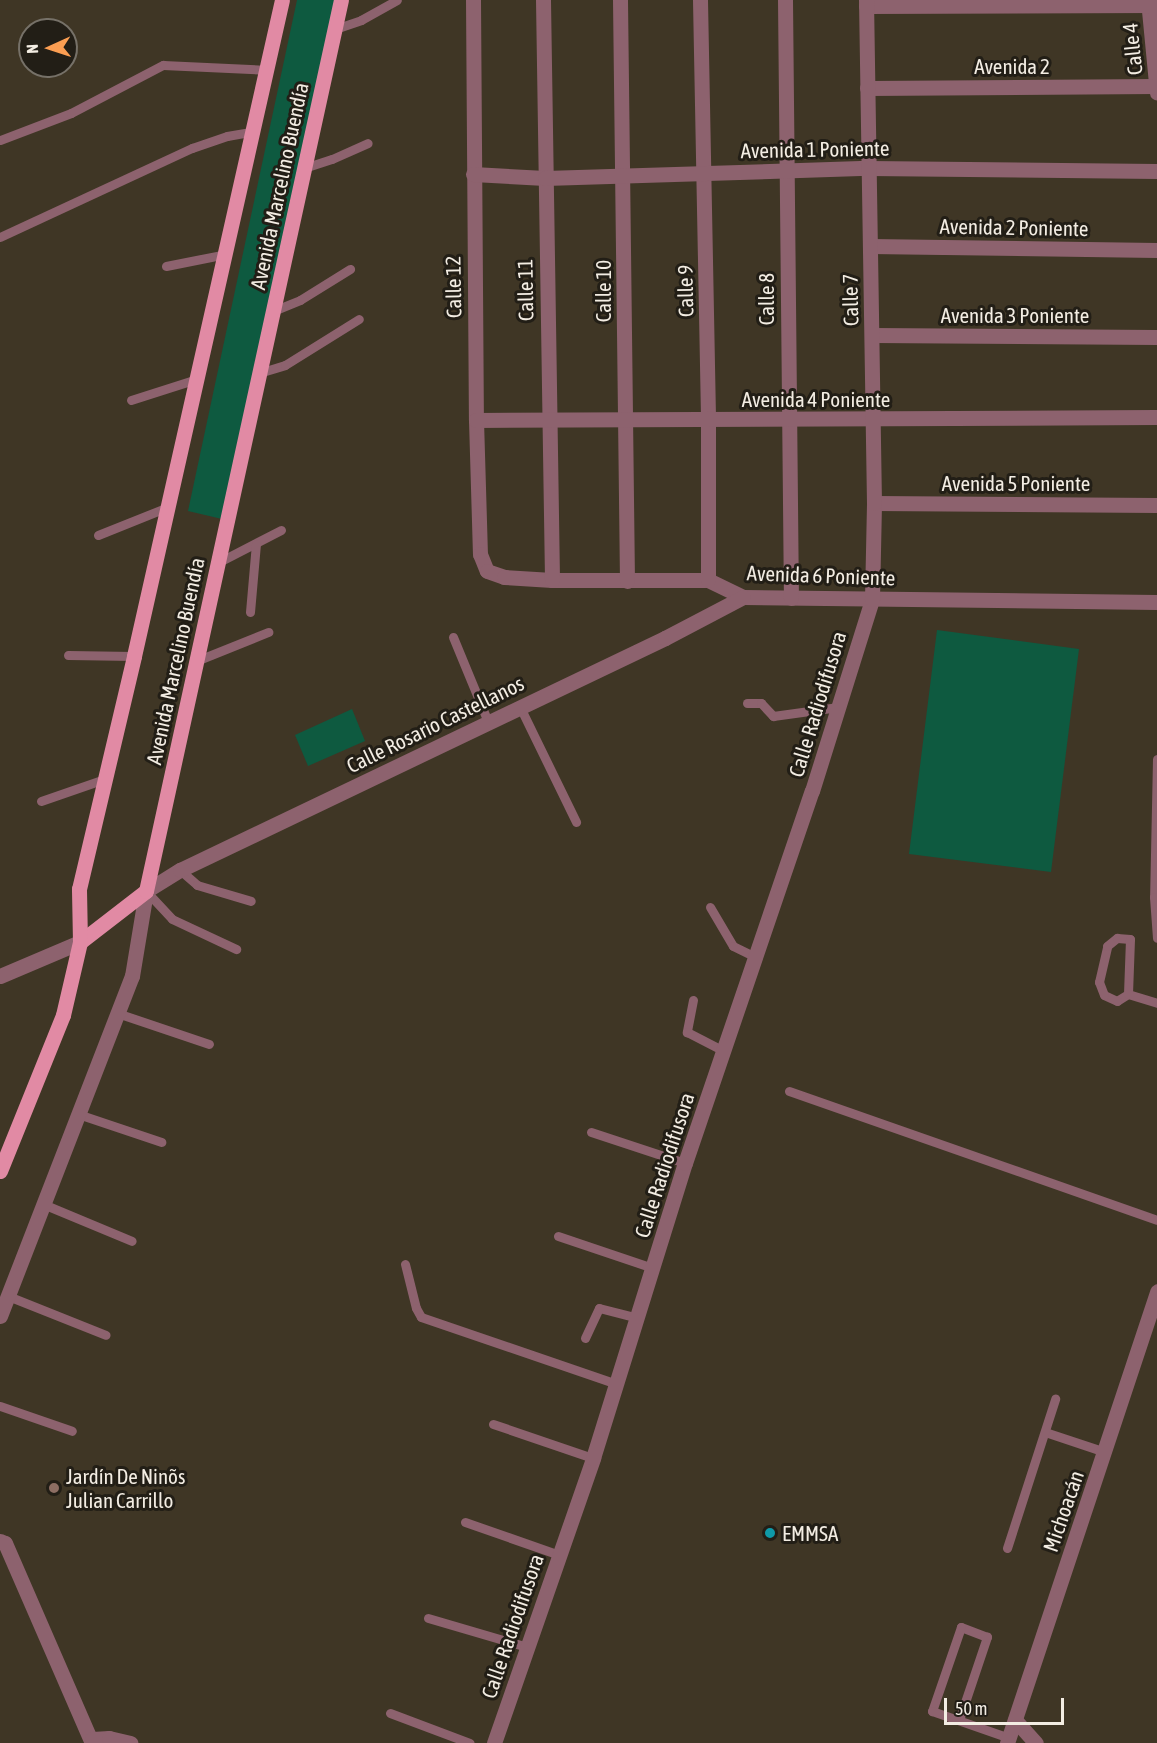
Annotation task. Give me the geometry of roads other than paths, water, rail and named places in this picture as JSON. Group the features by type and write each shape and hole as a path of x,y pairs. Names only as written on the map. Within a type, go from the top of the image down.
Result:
{"main road":[{"name":"Avenida Marcelino Buendía","path":"0,1171 63,1015 80,942 79,889 226,254 282,0"},
{"name":"Avenida Marcelino Buendía","path":"146,891 341,0"},
{"path":"80,942 146,891"}],"street":[{"name":"Calle 12","path":"472,0 476,420 480,554 487,571"},
{"name":"Calle 11","path":"543,0 552,580"},
{"name":"Calle 10","path":"620,0 627,581"},
{"name":"Calle 9","path":"700,0 708,420 708,580"},
{"name":"Calle 8","path":"785,0 791,598"},
{"path":"866,3 1151,3"},
{"name":"Calle 7","path":"866,3 874,503 872,599"},
{"name":"Calle 4","path":"1151,3 1157,93"},
{"name":"Avenida 2","path":"867,88 1157,86"},
{"name":"Avenida 1 Poniente","path":"473,174 545,177 623,176 868,168 1157,171"},
{"name":"Avenida 2 Poniente","path":"870,246 1157,250"},
{"name":"Avenida 3 Poniente","path":"872,335 1157,337"},
{"name":"Avenida 4 Poniente","path":"476,420 548,422 1157,417"},
{"name":"Avenida 5 Poniente","path":"874,503 1157,505"},
{"name":"Avenida 6 Poniente","path":"487,571 504,577 552,580 708,580 743,597 1157,602"},
{"name":"Calle Rosario Castellanos","path":"146,891 180,870 743,597"},
{"name":"Calle Radiodifusora","path":"494,1743 593,1458 685,1163 756,957 872,599"},
{"name":"Avenida Marcelino Buendía","path":"0,1316 132,976 146,891"},
{"path":"0,976 80,942"},
{"name":"Michoacán","path":"1008,1740 1157,1291"},
{"path":"0,1541 5,1542 92,1741 109,1738 130,1743"},
{"path":"1015,1720 1035,1743"}],"lane":[{"path":"335,29 361,20 397,0"},
{"path":"0,140 71,113 163,65 268,70"},
{"path":"0,237 192,148 226,136 254,131"},
{"path":"304,168 332,159 368,143"},
{"path":"166,266 226,254"},
{"path":"273,311 300,300 350,269"},
{"path":"259,373 285,365 359,319"},
{"path":"131,400 197,379"},
{"path":"98,535 168,507"},
{"path":"217,563 281,530"},
{"path":"250,612 256,544"},
{"path":"196,661 268,632"},
{"path":"453,637 488,722"},
{"path":"68,655 134,656"},
{"path":"747,702 761,703 773,716 838,707"},
{"path":"520,706 576,822"},
{"path":"1157,759 1154,897 1157,938"},
{"path":"41,801 105,779"},
{"path":"180,870 197,885 251,901"},
{"path":"146,891 172,919 237,949"},
{"path":"710,907 733,946 756,957"},
{"path":"1128,994 1130,939 1117,938 1107,946 1099,982 1104,995 1117,1001 1128,994 1157,1003"},
{"path":"693,1000 687,1032 724,1051"},
{"path":"117,1013 209,1044"},
{"path":"789,1092 1157,1220"},
{"path":"78,1114 161,1142"},
{"path":"591,1132 685,1163"},
{"path":"43,1204 132,1241"},
{"path":"558,1236 653,1268"},
{"path":"405,1264 416,1308 421,1317 617,1384"},
{"path":"8,1296 106,1335"},
{"path":"585,1338 599,1308 638,1318"},
{"path":"1007,1548 1055,1399"},
{"path":"0,1406 72,1431"},
{"path":"493,1424 593,1458"},
{"path":"1045,1432 1105,1452"},
{"path":"465,1522 559,1555"},
{"path":"428,1618 527,1647"},
{"path":"959,1720 987,1637 961,1627 932,1711 1008,1740"},
{"path":"390,1713 471,1743"}],"place":[{"name":"Jardín De Ninõs Julian Carrillo","path":"54,1488"},
{"name":"EMMSA","path":"770,1533"}]}
